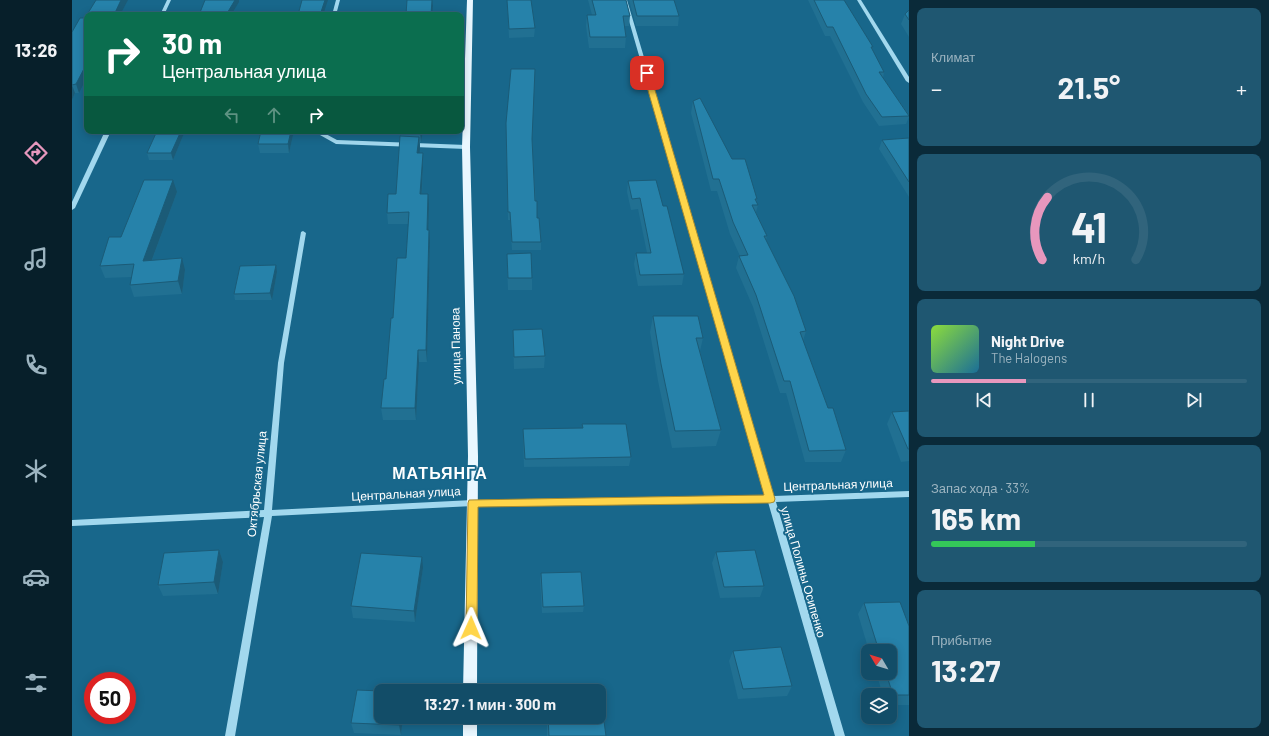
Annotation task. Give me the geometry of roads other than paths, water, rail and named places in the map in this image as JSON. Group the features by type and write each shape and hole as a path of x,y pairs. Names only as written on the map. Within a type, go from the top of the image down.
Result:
{"main road":[{"name":"улица Панова","path":"470,0 466,147 474,456 470,684"},
{"path":"470,724 470,736"}],"street":[{"path":"163,12 169,0"},
{"path":"335,12 338,0"},
{"name":"улица Полины Осипенко","path":"625,0 840,736"},
{"path":"859,0 909,81"},
{"path":"72,208 107,134"},
{"path":"324,134 336,142 466,147"},
{"name":"Октябрьская улица","path":"230,736 268,514 281,363 303,233"},
{"name":"Центральная улица","path":"72,523 473,503 770,499 909,494"}],"district":[{"name":"МАТЬЯНГА","path":"440,473"}]}
